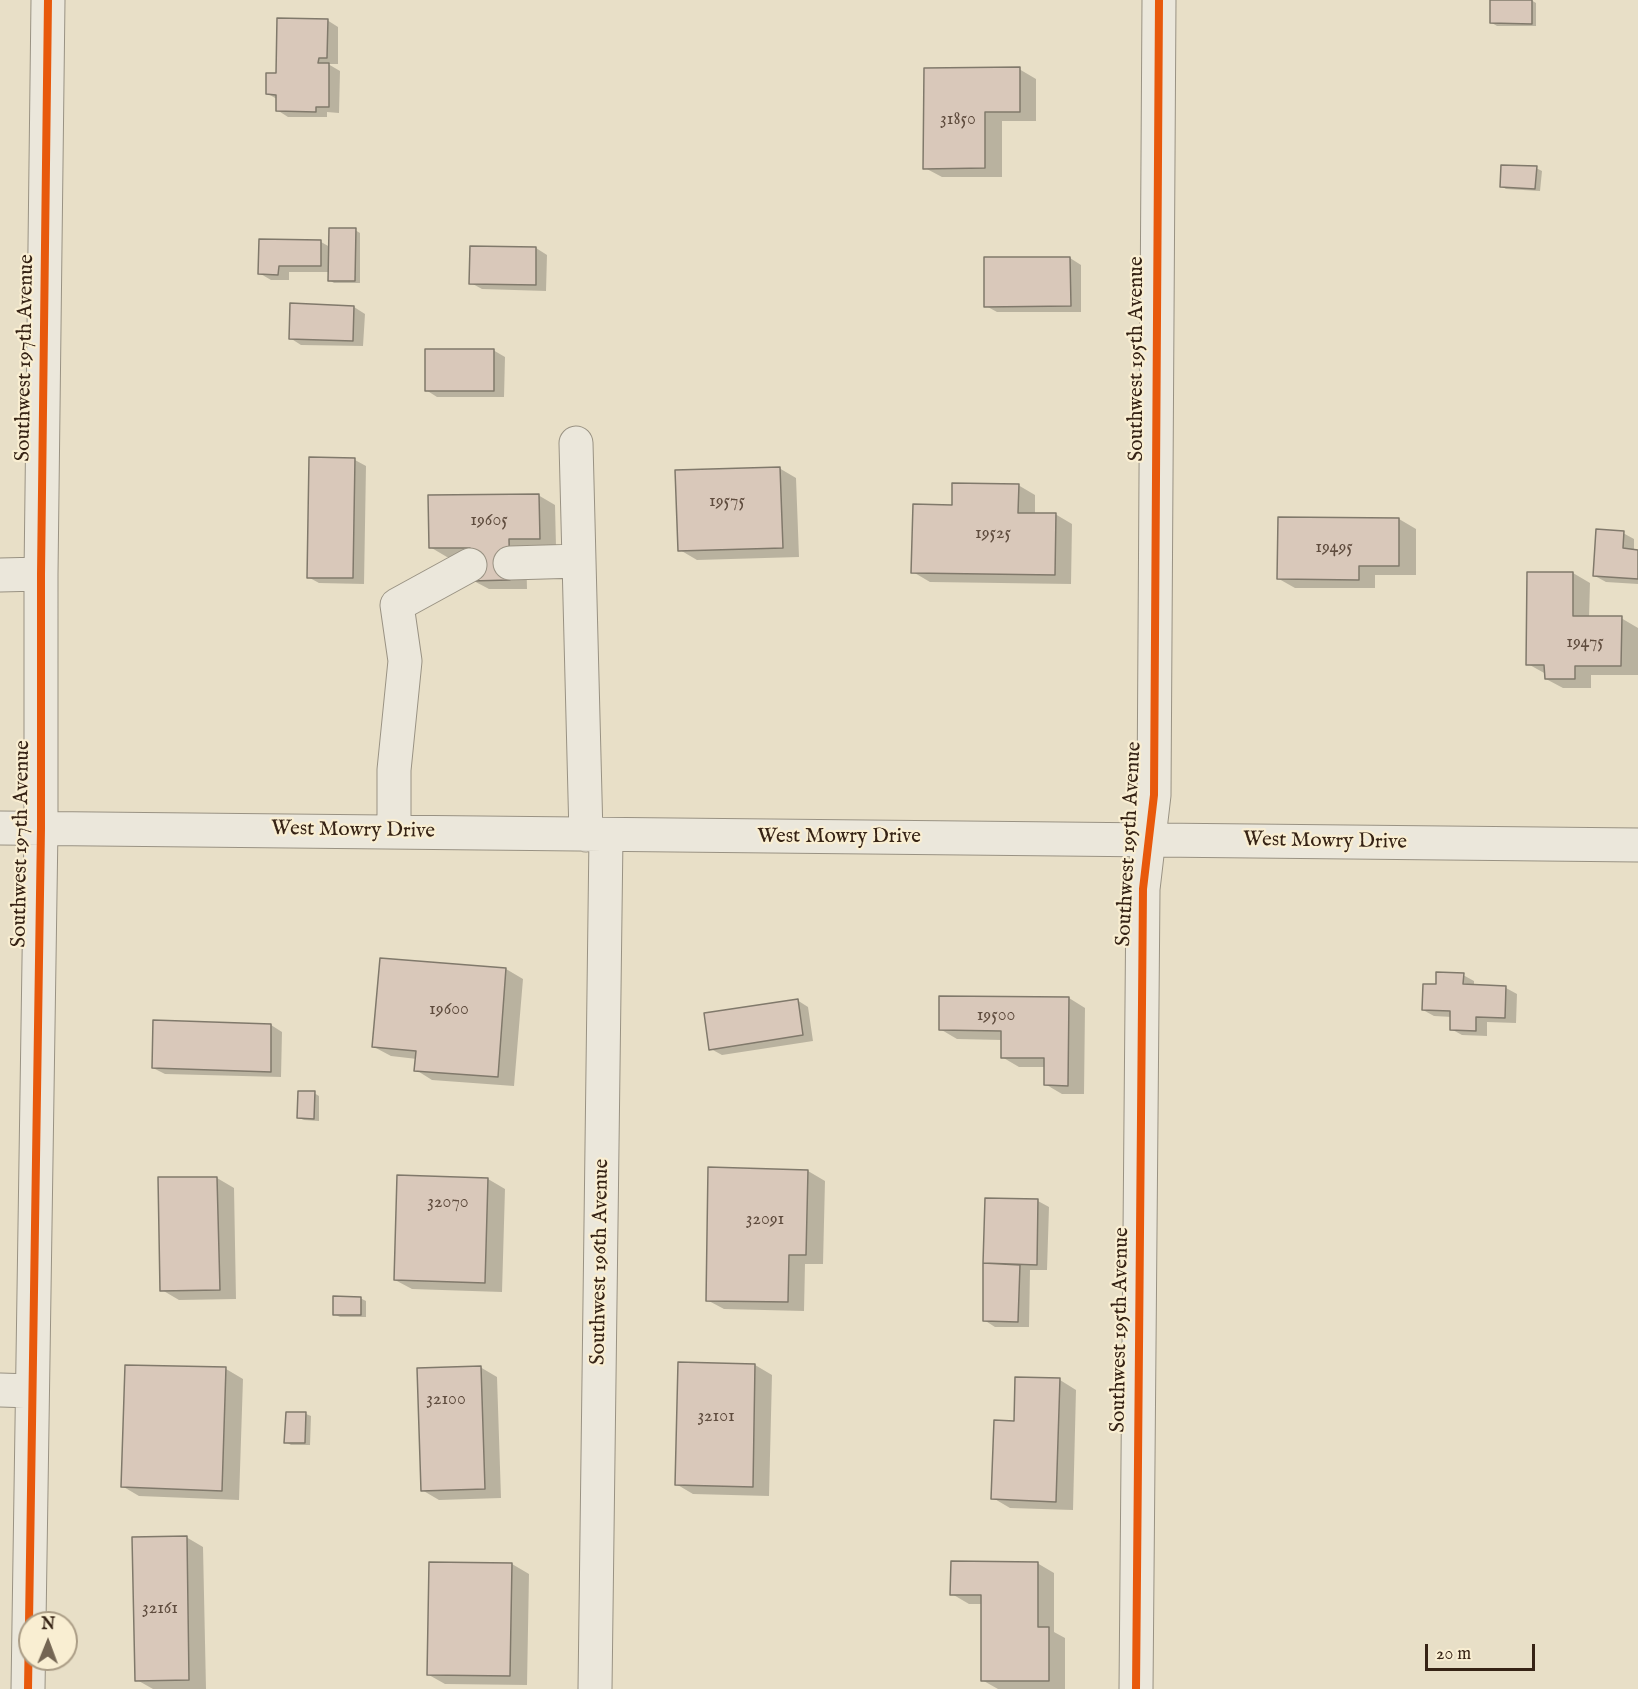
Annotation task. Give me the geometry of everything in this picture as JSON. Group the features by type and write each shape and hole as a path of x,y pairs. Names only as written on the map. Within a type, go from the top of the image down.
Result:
{"street":[{"name":"Southwest 197th Avenue","path":"28,1689 16,1391 41,828 41,574 48,0"},
{"name":"Southwest 195th Avenue","path":"1136,1689 1143,889 1154,795 1159,0"},
{"name":"Southwest 196th Avenue","path":"576,443 579,561 596,836 595,1689"},
{"path":"510,563 579,561"},
{"path":"394,831 394,770 405,661 397,605 470,565"},
{"path":"0,575 41,574"},
{"name":"West Mowry Drive","path":"0,828 394,831 596,836 1638,845"}],"building":[{"path":"1490,0 1532,0 1532,24 1490,23"},
{"path":"277,18 328,19 327,58 319,58 318,63 329,63 329,107 316,107 316,112 276,111 276,95 266,94 266,73 276,73"},
{"path":"1020,67 1020,112 985,112 985,168 923,169 924,68"},
{"path":"1501,165 1537,166 1535,189 1500,187"},
{"path":"329,228 356,228 355,281 328,281"},
{"path":"259,239 321,240 321,266 279,266 278,275 258,274"},
{"path":"470,246 536,247 536,285 469,284"},
{"path":"984,257 1070,257 1071,306 984,307"},
{"path":"290,303 354,306 353,341 289,339"},
{"path":"425,349 494,349 494,391 425,391"},
{"path":"309,457 355,458 353,578 307,578"},
{"path":"780,467 783,548 678,551 675,470"},
{"path":"952,483 1019,484 1018,513 1056,513 1055,575 911,573 913,504 952,505"},
{"path":"539,494 540,539 509,539 510,580 471,581 470,548 429,548 428,495"},
{"path":"1278,517 1399,518 1399,566 1359,566 1359,580 1277,579"},
{"path":"1596,529 1624,531 1623,548 1638,550 1638,579 1593,576"},
{"path":"1527,572 1573,572 1573,616 1622,616 1621,666 1575,666 1575,679 1545,679 1544,665 1526,665"},
{"path":"380,958 506,968 498,1077 414,1071 416,1051 372,1047"},
{"path":"1436,972 1464,973 1463,984 1506,986 1505,1018 1476,1017 1476,1031 1450,1030 1450,1011 1422,1010 1423,984 1436,984"},
{"path":"939,996 1069,997 1068,1086 1044,1085 1044,1058 1001,1058 1001,1031 939,1030"},
{"path":"798,999 803,1035 709,1050 704,1013"},
{"path":"153,1020 271,1024 271,1072 152,1068"},
{"path":"298,1091 315,1091 314,1119 297,1118"},
{"path":"708,1167 808,1170 806,1255 789,1255 788,1302 706,1301"},
{"path":"397,1175 488,1178 485,1283 394,1280"},
{"path":"158,1177 217,1177 220,1290 160,1291"},
{"path":"985,1198 1038,1199 1037,1265 983,1263"},
{"path":"983,1263 1020,1265 1018,1322 983,1321"},
{"path":"333,1296 361,1297 361,1315 333,1315"},
{"path":"678,1362 755,1364 753,1487 675,1485"},
{"path":"125,1365 226,1367 222,1491 121,1487"},
{"path":"481,1366 485,1489 421,1491 417,1368"},
{"path":"1015,1377 1060,1378 1056,1502 991,1499 994,1420 1014,1421"},
{"path":"286,1412 306,1412 305,1443 284,1443"},
{"path":"187,1536 189,1680 135,1681 132,1537"},
{"path":"951,1561 1038,1562 1038,1627 1049,1627 1049,1681 981,1681 981,1595 950,1595"},
{"path":"429,1562 512,1563 510,1676 427,1675"}],"cycle path":[{"path":"28,1689 41,828 41,574 48,0"},
{"path":"1136,1689 1143,889 1154,795 1159,0"}]}
